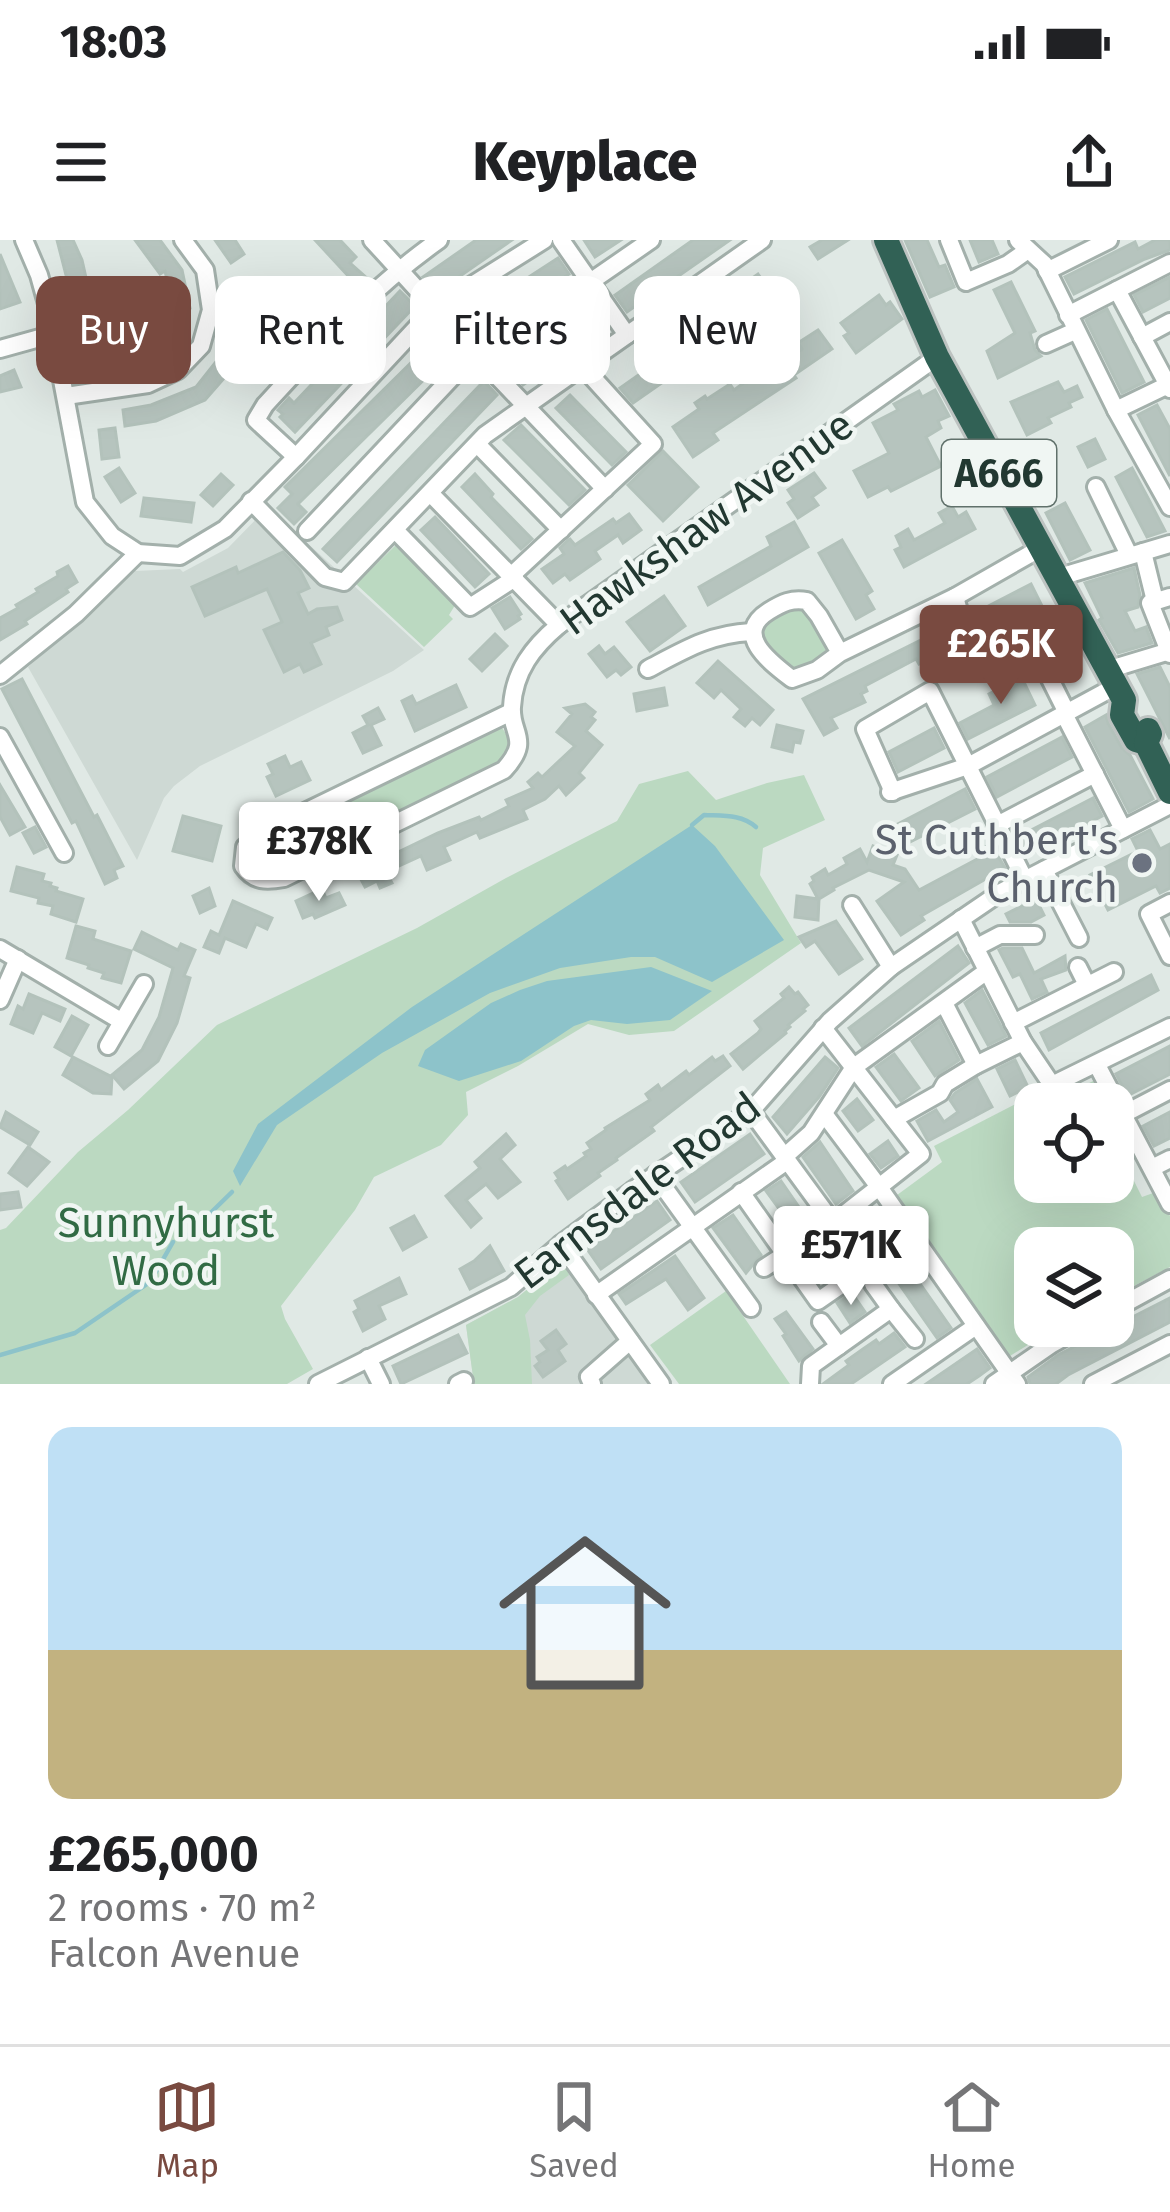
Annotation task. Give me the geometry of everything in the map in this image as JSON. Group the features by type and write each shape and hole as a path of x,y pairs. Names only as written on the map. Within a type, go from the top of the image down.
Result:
{"highway":[{"name":"A666","path":"886,240 937,357 1116,686 1122,715 1136,740 1157,756 1170,792"}],"street":[{"path":"24,240 39,276"},
{"path":"66,396 148,384 178,370 201,346 211,310 205,271 183,240"},
{"path":"373,240 410,282"},
{"path":"296,457 256,420 265,405 362,300 439,240"},
{"path":"487,276 544,240"},
{"path":"561,240 587,276"},
{"path":"600,276 651,240"},
{"path":"949,240 966,282 1008,264 1023,245 1044,264 1170,507"},
{"path":"1047,271 1108,240"},
{"path":"610,347 752,243"},
{"path":"1046,344 1118,290 1170,262"},
{"path":"1116,410 1169,386 1118,290"},
{"path":"610,309 627,334"},
{"path":"1142,337 1170,322"},
{"path":"64,384 86,502 112,536 138,553 180,556 225,529 410,335"},
{"path":"0,349 36,339"},
{"name":"Hawkshaw Avenue","path":"511,712 266,831 245,847 243,866 261,880 284,878 504,770 518,744 519,731 511,712 518,678 541,641 937,357"},
{"path":"307,531 446,384"},
{"path":"503,384 604,489"},
{"path":"255,496 325,578 344,582 477,444 561,384"},
{"path":"395,530 470,607 514,576 653,444 599,384"},
{"path":"477,444 561,530"},
{"path":"1024,880 968,766 930,691 865,729 892,792 968,766 1170,652 1150,603 1163,599 1096,488"},
{"path":"430,493 559,625"},
{"path":"1056,578 1170,544"},
{"path":"840,653 819,616 800,598 790,599 755,622 752,632 773,664 792,679 817,670 840,653 1040,549"},
{"path":"0,675 76,614 138,553"},
{"path":"955,597 968,643 986,664 1039,635"},
{"path":"648,669 703,640 752,632"},
{"path":"1044,668 1124,829"},
{"path":"0,736 64,853"},
{"path":"997,825 1095,774"},
{"name":"Earnsdale Road","path":"318,1384 511,1287 655,1175 752,1111 823,1028 892,967 1024,880 1170,805"},
{"path":"1043,870 1079,938"},
{"path":"1170,903 1149,914 1170,956"},
{"path":"851,904 892,967"},
{"path":"961,919 1023,1042 1052,1085 1170,1028"},
{"path":"975,947 1000,935 1034,935"},
{"path":"0,949 121,1021"},
{"path":"0,1000 18,959"},
{"path":"1078,967 1087,985"},
{"path":"596,1294 785,1159 812,1133 854,1067 987,971"},
{"path":"1013,1023 1114,972"},
{"path":"108,1046 144,984"},
{"path":"944,1003 976,1065"},
{"path":"764,1268 833,1223 922,1154 823,1028"},
{"path":"894,1119 976,1065 1023,1042"},
{"path":"1097,1065 1107,1083"},
{"path":"1134,1109 1170,1090"},
{"path":"752,1111 833,1223"},
{"path":"825,1115 1013,1378"},
{"path":"1134,1133 1170,1204"},
{"path":"1152,1168 1170,1159"},
{"path":"655,1175 751,1308"},
{"path":"740,1192 818,1301 913,1236"},
{"path":"561,1244 661,1384"},
{"path":"1134,1299 1170,1279"},
{"path":"873,1284 915,1339"},
{"path":"810,1384 811,1366 891,1309"},
{"path":"821,1322 839,1346"},
{"path":"892,1384 976,1326"},
{"path":"592,1384 589,1377 629,1341"},
{"path":"1093,1384 1170,1344"},
{"path":"994,1384 1013,1378 1055,1347"},
{"path":"368,1358 381,1384"}],"shaded area":[{"path":"268,507 424,650 393,671 200,766 164,798 137,860 28,667 135,571 183,572 228,548"},
{"path":"563,1260 650,1384 474,1384 466,1325 518,1297"}],"green space":[{"path":"400,541 457,602 449,615 453,619 424,647 356,584"},
{"path":"799,604 829,653 790,673 758,636 766,620"},
{"path":"502,728 509,742 501,763 271,875 250,866 250,856 262,843"},
{"name":"Sunnyhurst Wood","path":"688,771 716,800 804,775 825,820 763,848 760,875 801,943 674,1031 629,1035 588,1024 466,1092 468,1115 441,1145 374,1177 355,1210 281,1306 313,1369 287,1384 0,1384 0,1230 217,1025 417,928 617,821 639,784"},
{"path":"1014,1105 1014,1203 1134,1203 1134,1181 1142,1197 1156,1192 1170,1216 1170,1267 1134,1286 1134,1227 1014,1227 1014,1347 1025,1347 1005,1359 893,1198 942,1162 934,1146"},
{"path":"563,1260 569,1275 540,1296 525,1315 532,1384 474,1384 466,1325 518,1297"},
{"path":"726,1291 790,1384 679,1384 650,1345"}],"water":[{"path":"692,825 715,846 784,940 712,982 655,957 631,957 560,968 490,993 382,1053 277,1125 240,1186 233,1171 258,1124 412,1007"},
{"path":"651,967 712,991 670,1020 627,1024 591,1020 574,1026 521,1061 459,1081 418,1066 425,1050 491,1003 520,990 547,981"}],"building":[{"path":"57,240 73,240 86,276 66,276"},
{"path":"135,240 160,240 183,276 160,274"},
{"path":"215,240 235,240 244,254 231,263"},
{"path":"315,240 340,240 356,257 350,263 365,276 348,276"},
{"path":"476,240 512,240 460,276 424,276"},
{"path":"584,240 621,240 595,257"},
{"path":"693,240 730,240 678,276 642,276"},
{"path":"822,240 848,240 818,259 810,247"},
{"path":"905,240 927,240 954,287 930,297"},
{"path":"970,240 992,240 998,254 979,262"},
{"path":"1155,240 1170,240 1170,250 1074,294 1065,277 1135,242 1138,249"},
{"path":"0,254 20,302 0,309"},
{"path":"558,258 569,274 566,276 530,276"},
{"path":"1170,277 1170,298 1143,312 1134,295"},
{"path":"634,282 634,307 627,312 615,295"},
{"path":"1011,282 1035,331 1030,333 1041,356 998,378 987,351 1015,333 994,290"},
{"path":"400,291 410,301 410,311 386,336 386,306"},
{"path":"879,295 902,319 856,353 841,323"},
{"path":"1107,309 1144,382 1122,393 1086,320"},
{"path":"818,330 832,349 800,371 800,342"},
{"path":"215,363 215,384 219,384 205,400 156,421 125,426 123,410 151,405 196,387"},
{"path":"410,364 410,384 420,384 298,504 306,512 294,524 278,508 292,494 285,487"},
{"path":"14,370 21,387 0,392 0,376"},
{"path":"634,378 634,384 660,384 633,403 620,388"},
{"path":"1058,382 1064,392 1077,386 1082,397 1048,418 1051,423 1027,435 1011,402"},
{"path":"312,384 341,384 295,432 278,410 289,398 294,403"},
{"path":"481,384 487,384 497,395 337,562 323,549"},
{"path":"730,384 734,390 742,384 787,384 713,433 718,440 693,457 673,427 699,409 695,403 705,396"},
{"path":"935,390 949,416 938,421 941,428 926,437 941,466 868,497 854,471 889,453 873,423 898,410 894,404 919,391 922,397"},
{"path":"570,395 626,452 612,465 556,408"},
{"path":"1157,405 1170,429 1170,476 1138,415"},
{"path":"521,425 585,490 569,505 504,440"},
{"path":"115,428 119,457 102,459 99,430"},
{"path":"1095,439 1105,459 1088,467 1078,447"},
{"path":"663,451 698,487 663,521 628,485"},
{"path":"119,468 135,493 121,502 105,477"},
{"path":"1132,468 1165,531 1147,537 1116,477"},
{"path":"814,473 825,488 812,497 818,505 798,518 788,503 794,499 788,490"},
{"path":"221,474 233,485 213,506 201,495"},
{"path":"475,474 532,539 521,549 462,487"},
{"path":"144,498 194,503 191,522 141,516"},
{"path":"1065,503 1090,550 1070,560 1046,513"},
{"path":"952,506 958,517 966,512 975,529 904,567 895,550 901,547 896,536 908,529 914,540 945,523 939,513"},
{"path":"629,514 641,530 623,543 618,535 595,551 600,559 570,580 565,574 553,583 542,569 564,554 560,548 568,540 575,545 613,519 616,523"},
{"path":"435,517 489,574 475,587 421,530"},
{"path":"794,522 808,547 708,605 699,587 771,546 767,537"},
{"path":"842,540 872,591 866,595 874,609 856,619 819,553"},
{"path":"283,552 309,588 298,593 308,614 337,607 342,620 326,627 329,635 311,643 321,664 304,672 300,664 284,672 264,630 282,622 267,589 205,616 192,587"},
{"path":"68,566 77,582 68,592 0,640 0,618"},
{"path":"1134,568 1138,607 1125,611 1135,631 1146,627 1152,643 1118,653 1085,583"},
{"path":"1031,584 1048,618 989,648 973,614"},
{"path":"664,596 685,626 650,651 627,622"},
{"path":"510,597 521,614 505,629 492,608"},
{"path":"947,627 956,646 919,664 916,659 865,686 867,691 861,694 865,702 831,718 837,728 824,735 803,699"},
{"path":"495,634 507,646 482,671 470,659"},
{"path":"599,646 605,654 614,647 631,667 607,677 589,654"},
{"path":"718,661 773,710 760,725 752,718 745,726 734,717 741,709 721,690 714,698 697,683"},
{"path":"1160,667 1170,687 1170,739 1137,674"},
{"path":"1020,674 1035,705 968,739 960,723 994,705 989,694"},
{"path":"22,679 123,866 114,870 117,878 105,884 76,821 72,823 2,689"},
{"path":"456,685 466,707 415,731 402,701 412,696 416,704"},
{"path":"664,688 667,705 637,711 634,694"},
{"path":"585,704 595,712 586,731 602,745 579,773 584,778 566,795 559,786 523,810 527,819 480,838 477,832 444,847 450,860 427,870 421,856 386,872 392,883 380,888 377,881 365,887 357,872 438,833 481,820 509,806 506,800 533,788 528,782 538,773 542,777 575,746 557,732 572,714 565,708"},
{"path":"378,708 384,719 371,725 381,745 363,753 353,733 368,725 363,716"},
{"path":"1106,715 1153,799 1129,812 1085,727"},
{"path":"777,725 803,731 792,752 772,747"},
{"path":"934,728 944,748 898,772 889,752"},
{"path":"1062,737 1072,757 997,797 987,777"},
{"path":"285,756 290,767 301,762 310,780 276,796 267,777 273,774 268,764"},
{"path":"0,785 25,827 10,835 0,817"},
{"path":"965,789 975,809 908,843 898,824"},
{"path":"1093,798 1102,816 1027,855 1018,837"},
{"path":"183,816 221,826 212,861 173,851"},
{"path":"35,827 46,847 34,853 23,833"},
{"name":"St Cuthbert's Church","path":"1150,830 1160,849 1170,844 1170,888 1160,893 1156,886 1108,910 1090,875 1138,851 1132,839"},
{"path":"991,844 1005,868 921,916 924,920 901,935 877,901 904,882 869,870 819,899 818,920 795,917 797,896 818,899 810,884 812,877 825,869 828,875 847,864 844,858 860,849 867,862 873,846 897,855 893,865 905,869 919,890 981,857 978,851"},
{"path":"17,867 44,874 42,881 51,883 56,891 83,899 76,922 51,914 53,906 38,903 39,898 11,891"},
{"path":"209,888 215,906 200,913 193,896"},
{"path":"322,889 326,898 339,893 345,905 303,918 296,901"},
{"path":"1036,899 1044,915 1031,922 1010,922 1006,914"},
{"path":"233,901 272,918 267,929 256,924 246,947 225,938 219,953 204,947 211,931 219,935"},
{"path":"836,921 862,959 839,974 815,941 806,947 799,937"},
{"path":"76,926 95,931 93,939 131,951 121,983 67,958"},
{"path":"142,932 178,950 181,944 195,950 184,976 190,978 177,1023 158,1061 124,1089 112,1075 142,1050 159,1017 173,968 134,949"},
{"path":"958,946 969,963 862,1046 849,1028"},
{"path":"1022,948 1034,973 1065,956 1066,970 1041,979 1047,992 1032,999 1020,974 1013,977 999,950"},
{"path":"1151,975 1158,990 1049,1050 1041,1033"},
{"path":"789,987 808,1005 805,1011 743,1069 731,1054 758,1033 761,1029 755,1021 784,998 781,994"},
{"path":"982,990 1006,1036 988,1045 965,1003"},
{"path":"29,994 65,1009 60,1021 42,1013 33,1033 11,1024"},
{"path":"72,1016 88,1025 71,1056 55,1047"},
{"path":"939,1021 959,1060 935,1076 912,1041"},
{"path":"1170,1046 1170,1074 1134,1092 1134,1083 1120,1083 1116,1074"},
{"path":"894,1054 919,1088 901,1101 876,1067"},
{"path":"723,1056 730,1066 568,1199 555,1173 586,1156 591,1149 587,1143 650,1100 646,1094 658,1085 661,1090 686,1071 689,1075 712,1057 715,1061"},
{"path":"73,1057 112,1077 111,1094 93,1093 63,1075"},
{"path":"825,1057 838,1068 787,1134 773,1117"},
{"path":"1015,1060 1026,1083 1014,1083 1010,1096 997,1069"},
{"path":"977,1079 992,1107 928,1141 917,1121 936,1110 944,1122 958,1112 950,1100 955,1093"},
{"path":"857,1099 873,1120 858,1131 843,1111"},
{"path":"6,1112 38,1132 30,1145 0,1127"},
{"path":"1170,1112 1170,1138 1154,1146 1143,1126"},
{"path":"506,1134 515,1145 500,1159 520,1182 498,1198 486,1184 466,1200 481,1218 471,1227 446,1196 480,1168 475,1162"},
{"path":"750,1134 764,1154 695,1202 681,1182"},
{"path":"888,1141 898,1156 881,1168 870,1154"},
{"path":"820,1142 853,1191 836,1204 803,1157"},
{"path":"28,1147 49,1162 27,1186 9,1173"},
{"path":"781,1181 810,1223 788,1237 781,1226 788,1221 766,1191"},
{"path":"18,1192 21,1207 0,1210 0,1194"},
{"path":"657,1201 670,1220 601,1269 587,1249"},
{"path":"880,1211 892,1228 819,1280 806,1262"},
{"path":"733,1215 761,1255 746,1273 713,1228"},
{"path":"414,1216 426,1237 403,1250 391,1228"},
{"path":"490,1246 504,1271 470,1289 460,1269"},
{"path":"675,1256 704,1298 688,1310 666,1279 626,1304 619,1294"},
{"path":"902,1258 951,1328 937,1338 888,1268"},
{"path":"399,1278 406,1294 379,1306 385,1319 363,1331 354,1312 359,1309 355,1301"},
{"path":"852,1293 865,1312 850,1323 837,1303"},
{"path":"1170,1298 1170,1322 1134,1341 1134,1316"},
{"path":"786,1312 813,1349 799,1361 775,1319"},
{"path":"556,1330 566,1344 558,1350 565,1361 543,1377 535,1366 540,1362 537,1357 548,1350 541,1341"},
{"path":"894,1333 905,1347 851,1384 823,1384 849,1365 846,1361"},
{"path":"458,1335 467,1353 401,1384 393,1366"},
{"path":"1074,1347 1122,1347 1056,1384 1030,1384 1028,1377"},
{"path":"977,1349 990,1368 979,1376 967,1384 926,1384"}],"waterway":[{"path":"692,825 704,815 738,818 756,827"},
{"path":"188,1235 232,1192"},
{"path":"0,1355 75,1333 150,1282 173,1242"}],"place":[{"name":"St Cuthbert's Church","path":"1142,863"}]}
